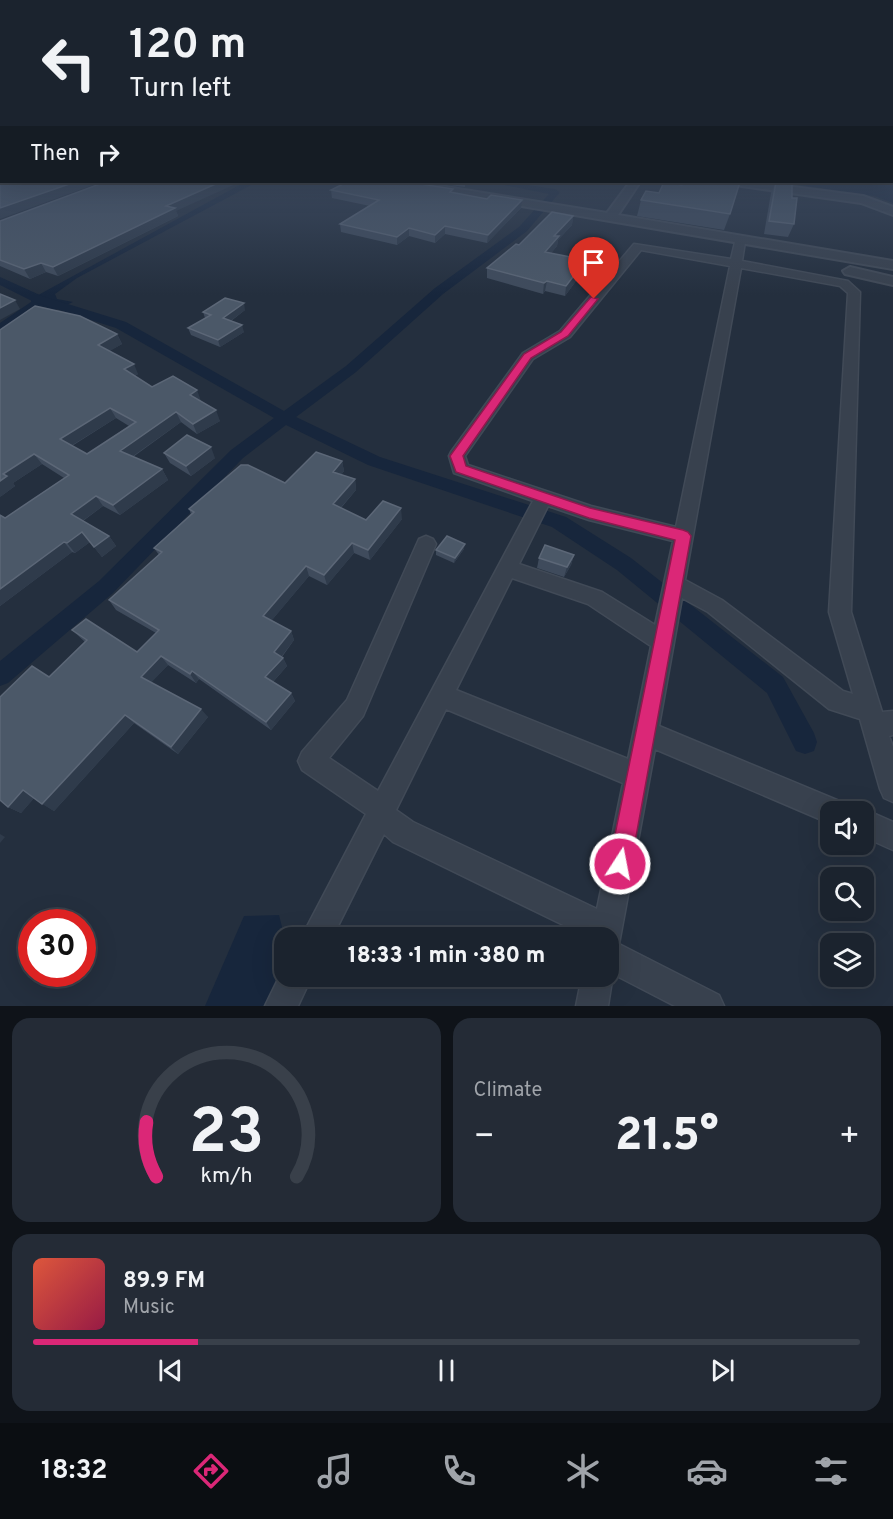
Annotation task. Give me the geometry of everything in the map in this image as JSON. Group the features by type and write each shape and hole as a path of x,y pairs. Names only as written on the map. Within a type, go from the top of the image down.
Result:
{"street":[{"path":"516,201 893,265"},
{"path":"611,217 622,201"},
{"path":"866,201 893,211"},
{"path":"689,231 738,253 844,283 854,292 840,612 879,719 893,789"},
{"path":"683,536 589,513 460,469 457,456 528,356 565,334 638,246 738,253 893,281"},
{"path":"610,927 738,253"},
{"path":"322,927 544,496"},
{"path":"426,544 355,708 311,761 381,812 403,832 581,927"},
{"path":"508,569 595,598 663,642"},
{"path":"674,584 715,606 837,700 879,719"},
{"path":"442,696 637,776"},
{"path":"645,732 820,806"},
{"path":"874,828 893,836"},
{"path":"619,949 708,1006"},
{"path":"281,1006 290,987"},
{"path":"592,1006 596,987"}],"water":[{"path":"210,201 221,201 77,278 55,294 57,299 73,302 55,310 39,306 29,309 0,333 0,323 31,302 31,299"},
{"path":"279,915 282,927 274,927 275,987 264,1006 205,1006 244,916"}],"building":[{"path":"0,201 20,201 0,208"},
{"path":"54,201 177,201 166,206 175,208 53,267 41,263 24,269 0,260 0,221"},
{"path":"377,201 521,201 488,235 445,226 435,235 409,228 397,237 340,224"},
{"path":"647,201 734,201 730,214"},
{"path":"773,201 797,201 794,224 769,221"},
{"path":"552,212 573,216 554,236 559,236 545,252 586,260 566,286 547,281 544,283 487,268 516,244 519,245"},
{"path":"0,294 15,300 0,308"},
{"path":"225,298 244,303 223,318 242,325 218,340 188,328 211,315 203,312"},
{"path":"35,306 80,316 117,334 98,345 134,364 124,369 152,387 173,376 197,390 190,395 216,410 193,424 176,412 120,451 162,469 113,505 96,496 71,514 109,536 94,547 82,532 67,543 64,542 0,589 0,515 5,518 69,475 34,454 3,474 7,476 0,481 0,330","holes":["110,408 136,422 87,454 60,439"]},
{"path":"187,435 211,447 186,466 164,453"},
{"path":"316,452 342,461 333,472 355,479 333,504 366,520 383,501 401,508 368,550 352,543 324,575 306,566 263,616 291,631 274,652 283,658 265,677 291,693 266,722 192,671 190,674 161,656 141,677 201,709 171,747 125,715 42,804 23,790 8,807 0,800 0,697 32,666 49,677 87,640 72,630 86,619 137,652 159,630 109,600 162,552 154,548 194,512 189,509 241,465 248,465 285,483"},
{"path":"447,536 465,544 455,558 436,550"},
{"path":"545,545 574,555 567,567 539,558"}],"waterway":[{"path":"285,418 351,369 439,291 523,229 547,201"},
{"path":"0,281 38,299 121,325 285,418"},
{"path":"0,675 106,587 237,454 285,418"},
{"path":"285,418 374,461 559,522 624,564 775,685 805,742"}],"route":[{"path":"594,299 565,334 528,356 457,456 460,469 589,513 683,536 620,864"}]}
